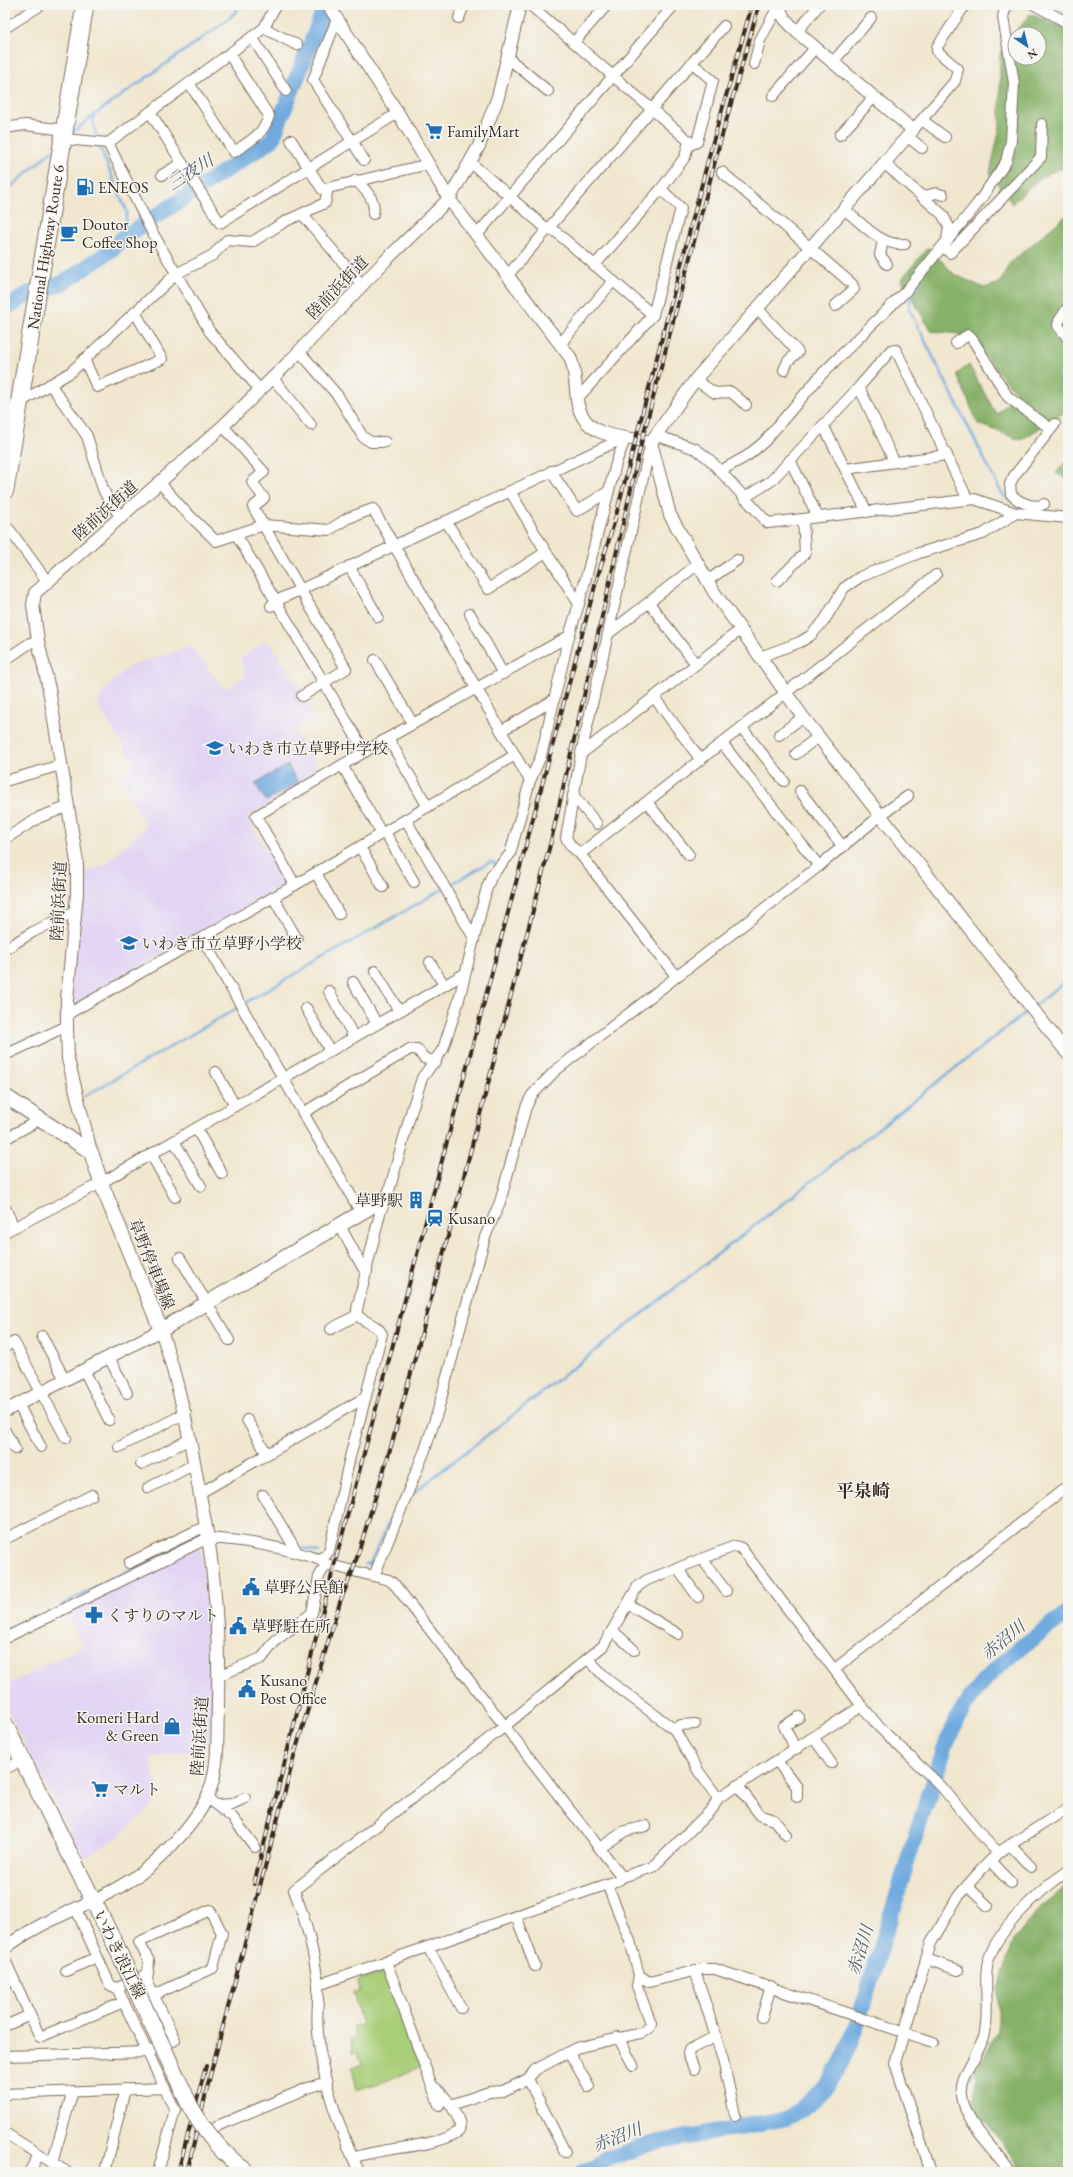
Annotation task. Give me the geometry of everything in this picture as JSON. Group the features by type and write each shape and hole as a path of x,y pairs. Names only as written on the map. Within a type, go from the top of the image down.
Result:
{"highway":[{"name":"National Highway Route 6","path":"5,490 14,411 35,309 85,5"}],"main road":[{"path":"5,1096 91,1152"},
{"name":"草野停車場線","path":"91,1152 101,1183 161,1330 386,1198"},
{"name":"いわき浪江線","path":"5,1725 115,1944 193,2112 203,2128 218,2146 247,2172"}],"street":[{"path":"5,128 26,125 92,142 106,144 264,28 276,5"},
{"path":"328,5 398,113 450,199 476,236 561,343 570,357 575,368 577,399 581,416 587,424 608,434 626,437 653,438 696,449 720,471 768,523 974,499 1016,513 1068,518"},
{"path":"459,18 464,5"},
{"name":"陸前浜街道","path":"91,1152 68,1059 66,1020 75,911 77,862 49,689 38,641 33,605 35,593 47,581 122,518 223,426 299,351 362,285 450,199 479,146 498,97 520,5"},
{"path":"530,5 689,141 685,157 661,189 594,266"},
{"path":"574,42 607,5"},
{"path":"476,236 674,5"},
{"path":"797,32 819,5"},
{"path":"676,976 566,838 581,754 653,438 695,380 955,81 958,69 937,51 937,46 965,5"},
{"path":"720,471 747,456 764,442 822,376 905,292 978,203 1006,162 1009,154 1014,84 1003,17 1005,9 1008,5"},
{"path":"1035,5 1068,23"},
{"path":"5,28 39,6"},
{"path":"754,64 760,40 778,6 797,32 873,98 910,133 922,148"},
{"path":"832,63 871,18"},
{"path":"337,19 313,80 364,160"},
{"path":"507,276 724,26"},
{"path":"264,28 297,46"},
{"path":"252,37 286,91"},
{"path":"773,96 815,48"},
{"path":"190,83 234,152 258,136 265,127 269,116 230,54"},
{"path":"508,58 548,92"},
{"path":"688,146 697,142 713,81 698,68"},
{"path":"840,135 873,98"},
{"path":"150,112 220,223 398,113"},
{"path":"922,120 944,137"},
{"path":"884,163 922,196 947,222 949,227 945,243 950,253 1041,157 1042,124"},
{"path":"291,140 322,189"},
{"path":"106,144 151,230 210,332 260,390"},
{"path":"470,162 548,230 556,232 653,315"},
{"path":"162,175 182,163"},
{"path":"14,411 50,384 71,372 176,274 214,255 227,240 252,242 325,203 328,188 356,180 429,164"},
{"path":"722,172 852,284 854,289 835,306"},
{"path":"356,180 372,199 375,207 373,214"},
{"path":"577,399 653,315 681,208 661,189"},
{"path":"922,196 936,193 944,194"},
{"path":"844,209 882,240 897,245 905,244"},
{"path":"302,214 362,285"},
{"path":"882,240 880,256 887,264"},
{"path":"561,343 613,281"},
{"path":"1068,307 1059,321 1058,326 1068,338"},
{"path":"758,308 798,352 788,361 784,370"},
{"path":"84,359 97,387 162,359 135,312"},
{"path":"956,343 968,335 971,337 1008,397 1053,427 1014,476 1010,484 1010,491 1018,501 1040,506 1044,504"},
{"path":"744,498 771,481 859,387 891,350 896,350 968,500"},
{"path":"299,351 338,396 363,437 371,442 385,442"},
{"path":"272,377 311,425"},
{"path":"695,380 715,393 731,392 746,405"},
{"path":"50,384 87,436 103,489 110,503 122,518"},
{"path":"859,387 894,461"},
{"path":"823,425 867,512"},
{"path":"223,426 264,472 252,482 264,498 253,506 346,669 302,696"},
{"path":"273,604 393,545 626,437"},
{"path":"331,1329 357,1314 380,1213 386,1198 422,1078 436,1062 443,1048 492,875 510,854 530,781 541,756 552,701 569,636 609,491 626,437"},
{"path":"653,438 670,515 707,581 740,630 803,717 1068,1054"},
{"path":"845,469 894,461 947,455"},
{"path":"790,460 818,518"},
{"path":"551,471 578,511 609,491"},
{"path":"160,483 183,509 216,541 264,525 311,527 328,530 348,518 373,509 530,781"},
{"path":"510,491 579,604"},
{"path":"1004,509 1013,496"},
{"path":"760,656 800,642 810,636 824,621 844,588 860,577 918,553 983,534 1016,513"},
{"path":"777,581 805,554 803,519"},
{"path":"446,521 488,589 546,552"},
{"path":"5,527 9,529 47,581"},
{"path":"236,534 273,604 324,683 365,752"},
{"path":"707,581 738,560"},
{"path":"608,634 698,564"},
{"path":"349,566 378,617"},
{"path":"580,854 936,575"},
{"path":"648,603 696,664"},
{"path":"470,614 503,674"},
{"path":"581,754 740,630"},
{"path":"295,885 256,816 388,738 569,636"},
{"path":"5,660 30,644 38,641"},
{"path":"376,660 413,724"},
{"path":"654,697 701,760"},
{"path":"501,731 552,701"},
{"path":"779,735 803,717"},
{"path":"742,728 784,781"},
{"path":"796,754 819,736"},
{"path":"388,738 428,807"},
{"path":"722,743 819,866"},
{"path":"5,1055 515,755"},
{"path":"5,781 61,765"},
{"path":"342,765 414,882"},
{"path":"800,791 843,847"},
{"path":"573,795 597,824"},
{"path":"374,1576 406,1497 438,1410 485,1237 500,1202 532,1095 555,1071 819,866 881,815 908,796"},
{"path":"647,802 689,855"},
{"path":"5,839 40,817 67,807"},
{"path":"406,820 474,938"},
{"path":"360,847 383,886"},
{"path":"316,873 339,914"},
{"path":"273,897 297,939"},
{"path":"5,949 33,932 75,911"},
{"path":"202,938 361,1213"},
{"path":"430,962 444,985"},
{"path":"375,971 399,1011"},
{"path":"5,1232 101,1183 464,974"},
{"path":"353,982 377,1024"},
{"path":"329,991 354,1037"},
{"path":"306,1008 330,1051"},
{"path":"303,1113 410,1049 416,1049 424,1058 436,1062"},
{"path":"216,1072 235,1106"},
{"path":"5,1139 41,1119"},
{"path":"196,1128 222,1174"},
{"path":"174,1141 201,1186"},
{"path":"151,1154 176,1197"},
{"path":"5,1208 14,1227"},
{"path":"340,1226 363,1268 367,1271"},
{"path":"180,1258 229,1340"},
{"path":"218,1676 262,1658 276,1640 312,1613 322,1562 329,1551 350,1457 382,1334 379,1328 362,1319 357,1314"},
{"path":"5,1411 161,1330"},
{"name":"陸前浜街道","path":"5,1948 39,1924 94,1902 131,1881 150,1866 188,1826 207,1798 215,1773 218,1676 215,1607 208,1538 186,1413 173,1365 161,1330"},
{"path":"42,1336 65,1380"},
{"path":"5,1347 14,1342 66,1438"},
{"path":"109,1358 128,1393"},
{"path":"84,1370 110,1420"},
{"path":"200,1493 366,1397"},
{"path":"18,1404 41,1447"},
{"path":"119,1446 186,1413"},
{"path":"246,1420 267,1454"},
{"path":"5,1431 15,1449"},
{"path":"142,1464 190,1439"},
{"path":"148,1488 195,1464"},
{"path":"835,1669 1068,1486"},
{"path":"5,1540 92,1495"},
{"path":"263,1495 297,1552"},
{"path":"129,1562 206,1526"},
{"path":"5,1638 208,1538 223,1539 297,1552 322,1562 389,1580 399,1589 622,1877"},
{"path":"359,2172 346,2142 327,2082 318,2032 318,1985 309,1932 294,1890 505,1726 604,1646 641,1583 735,1546 741,1548 880,1728 939,1784 990,1844 999,1852"},
{"path":"702,1558 726,1591"},
{"path":"676,1568 698,1596"},
{"path":"628,1604 678,1634"},
{"path":"613,1631 634,1650"},
{"path":"588,1659 608,1680 674,1729 718,1798"},
{"path":"318,1985 653,1867 709,1812 718,1798 796,1750 862,1706"},
{"path":"796,1750 784,1726 799,1717"},
{"path":"674,1729 681,1725 695,1724"},
{"path":"814,1738 831,1763"},
{"path":"5,1769 23,1760"},
{"path":"778,1761 797,1787 797,1797"},
{"path":"738,1786 762,1816 774,1820 786,1834"},
{"path":"207,1798 218,1805 249,1833 255,1847"},
{"path":"218,1805 232,1804 245,1798"},
{"path":"931,2172 895,2061 931,1943 938,1928 966,1886 999,1852 1068,1808"},
{"path":"600,1848 625,1831 646,1826"},
{"path":"1010,1845 1031,1867"},
{"path":"990,1861 1011,1883"},
{"path":"1010,2172 971,2122 962,2097 963,2084 985,2032 987,1970 993,1949 1004,1932 1038,1895 1068,1871"},
{"path":"451,2105 489,2092 496,2093 503,2091 528,2079 536,2070 569,2052 589,2044 641,2033 650,2027 651,2023 637,1986 638,1975 630,1941 607,1884"},
{"path":"966,1886 988,1906"},
{"path":"76,1909 110,1985 118,1988 148,1974"},
{"path":"5,2056 148,2052 175,2040 147,1981 149,1961 139,1942 210,1910 222,1933 213,1968 154,1995"},
{"path":"516,1916 535,1966"},
{"path":"428,1947 461,2008"},
{"path":"66,1971 97,1957"},
{"path":"926,1959 958,1970"},
{"path":"5,1960 40,2037 124,2002"},
{"path":"386,1961 440,2105"},
{"path":"638,1975 649,1982 695,1970 716,1969 771,1986 933,2042"},
{"path":"695,1970 727,2075 735,2115"},
{"path":"762,2017 771,1986"},
{"path":"118,1988 175,2110 158,2172"},
{"path":"5,2026 30,2015"},
{"path":"694,2069 688,2054 689,2050 716,2036"},
{"path":"618,2037 633,2065"},
{"path":"569,2052 589,2087"},
{"path":"528,2079 565,2152"},
{"path":"217,2126 327,2082"},
{"path":"353,2158 365,2153 407,2147 453,2135 460,2128 451,2105 434,2087"},
{"path":"5,2094 165,2088"},
{"path":"105,2172 125,2089"},
{"path":"52,2163 73,2091"},
{"path":"5,2133 67,2172"},
{"path":"29,2172 38,2155"}],"shaded area":[{"path":"265,641 271,644 305,695 315,718 294,730 320,772 247,817 287,884 78,1002 70,1002 82,874 105,864 146,826 119,777 135,765 98,705 104,690 130,666 191,646 224,689 245,676 240,659"},
{"path":"197,1546 201,1550 211,1624 214,1699 210,1747 150,1758 158,1787 152,1806 122,1834 84,1859 5,1706 5,1686 84,1646 66,1612"}],"green space":[{"path":"1030,14 1068,30 1068,168 1060,169 1044,176 1012,204 990,173 1000,127 1000,53 1007,44 1007,66 1047,66 1047,26 1021,26"},
{"path":"1068,214 1068,410 1021,440 978,424 957,374 969,365 996,414 1017,394 968,335 931,331 901,280 928,247 954,274 984,288 1000,283 1009,264"},
{"path":"1068,459 1068,480 1056,473"},
{"path":"1068,1885 1068,2172 1022,2172 1011,2154 974,2107 976,2071 998,2031 998,1988 1013,1940 1041,1907"},
{"path":"388,1971 422,2066 389,2080 357,2090 352,2067 362,2064 357,2052 352,2052 351,2040 356,2037 353,2026 362,2025 353,1992 360,1991 358,1981"}],"water":[{"path":"288,765 298,783 266,801 255,783"}],"waterway":[{"path":"97,140 93,121 94,115 222,24 236,12 240,5"},
{"name":"三夜川","path":"5,309 28,294 63,283 113,249 123,238 272,140 326,5"},
{"path":"1009,12 1016,5"},
{"path":"1025,5 1034,9"},
{"path":"1042,14 1063,26"},
{"path":"71,134 94,115"},
{"path":"99,145 127,212 123,238"},
{"path":"5,192 54,149"},
{"path":"921,280 910,299 909,309 999,488 1005,497 1012,501"},
{"path":"448,886 490,862 496,864"},
{"path":"243,1004 443,889"},
{"path":"1034,1006 1068,979"},
{"path":"85,1096 239,1007"},
{"path":"411,1495 1028,1011"},
{"path":"365,1564 370,1564 396,1506 399,1504"},
{"path":"211,1532 224,1534"},
{"path":"61,1605 187,1541"},
{"path":"303,1548 319,1552"},
{"name":"赤沼川","path":"583,2172 608,2159 645,2145 787,2118 796,2113 812,2100 827,2084 844,2057 854,2033 914,1840 943,1752 953,1728 965,1706 986,1679 1012,1655 1068,1613"},
{"path":"970,2078 976,2064"}],"railway":[{"path":"254,1884 334,1566 596,582 614,523 712,145 752,5"},
{"path":"187,2172 211,2072 296,1749 340,1602 353,1570 392,1443 457,1203 551,841 642,440 719,146 759,5"},
{"path":"178,2172 206,2066"}],"place":[{"name":"FamilyMart","path":"434,131"},
{"name":"ENEOS","path":"85,187"},
{"name":"Doutor Coffee Shop","path":"69,233"},
{"name":"いわき市立草野中学校","path":"215,748"},
{"name":"いわき市立草野小学校","path":"129,943"},
{"name":"草野駅","path":"416,1200"},
{"name":"Kusano","path":"435,1218"},
{"name":"草野公民館","path":"251,1587"},
{"name":"くすりのマルト","path":"94,1615"},
{"name":"草野駐在所","path":"238,1626"},
{"name":"Kusano Post Office","path":"247,1689"},
{"name":"Komeri Hard & Green","path":"172,1726"},
{"name":"マルト","path":"100,1789"}],"district":[{"name":"平泉崎","path":"863,1491"}]}
